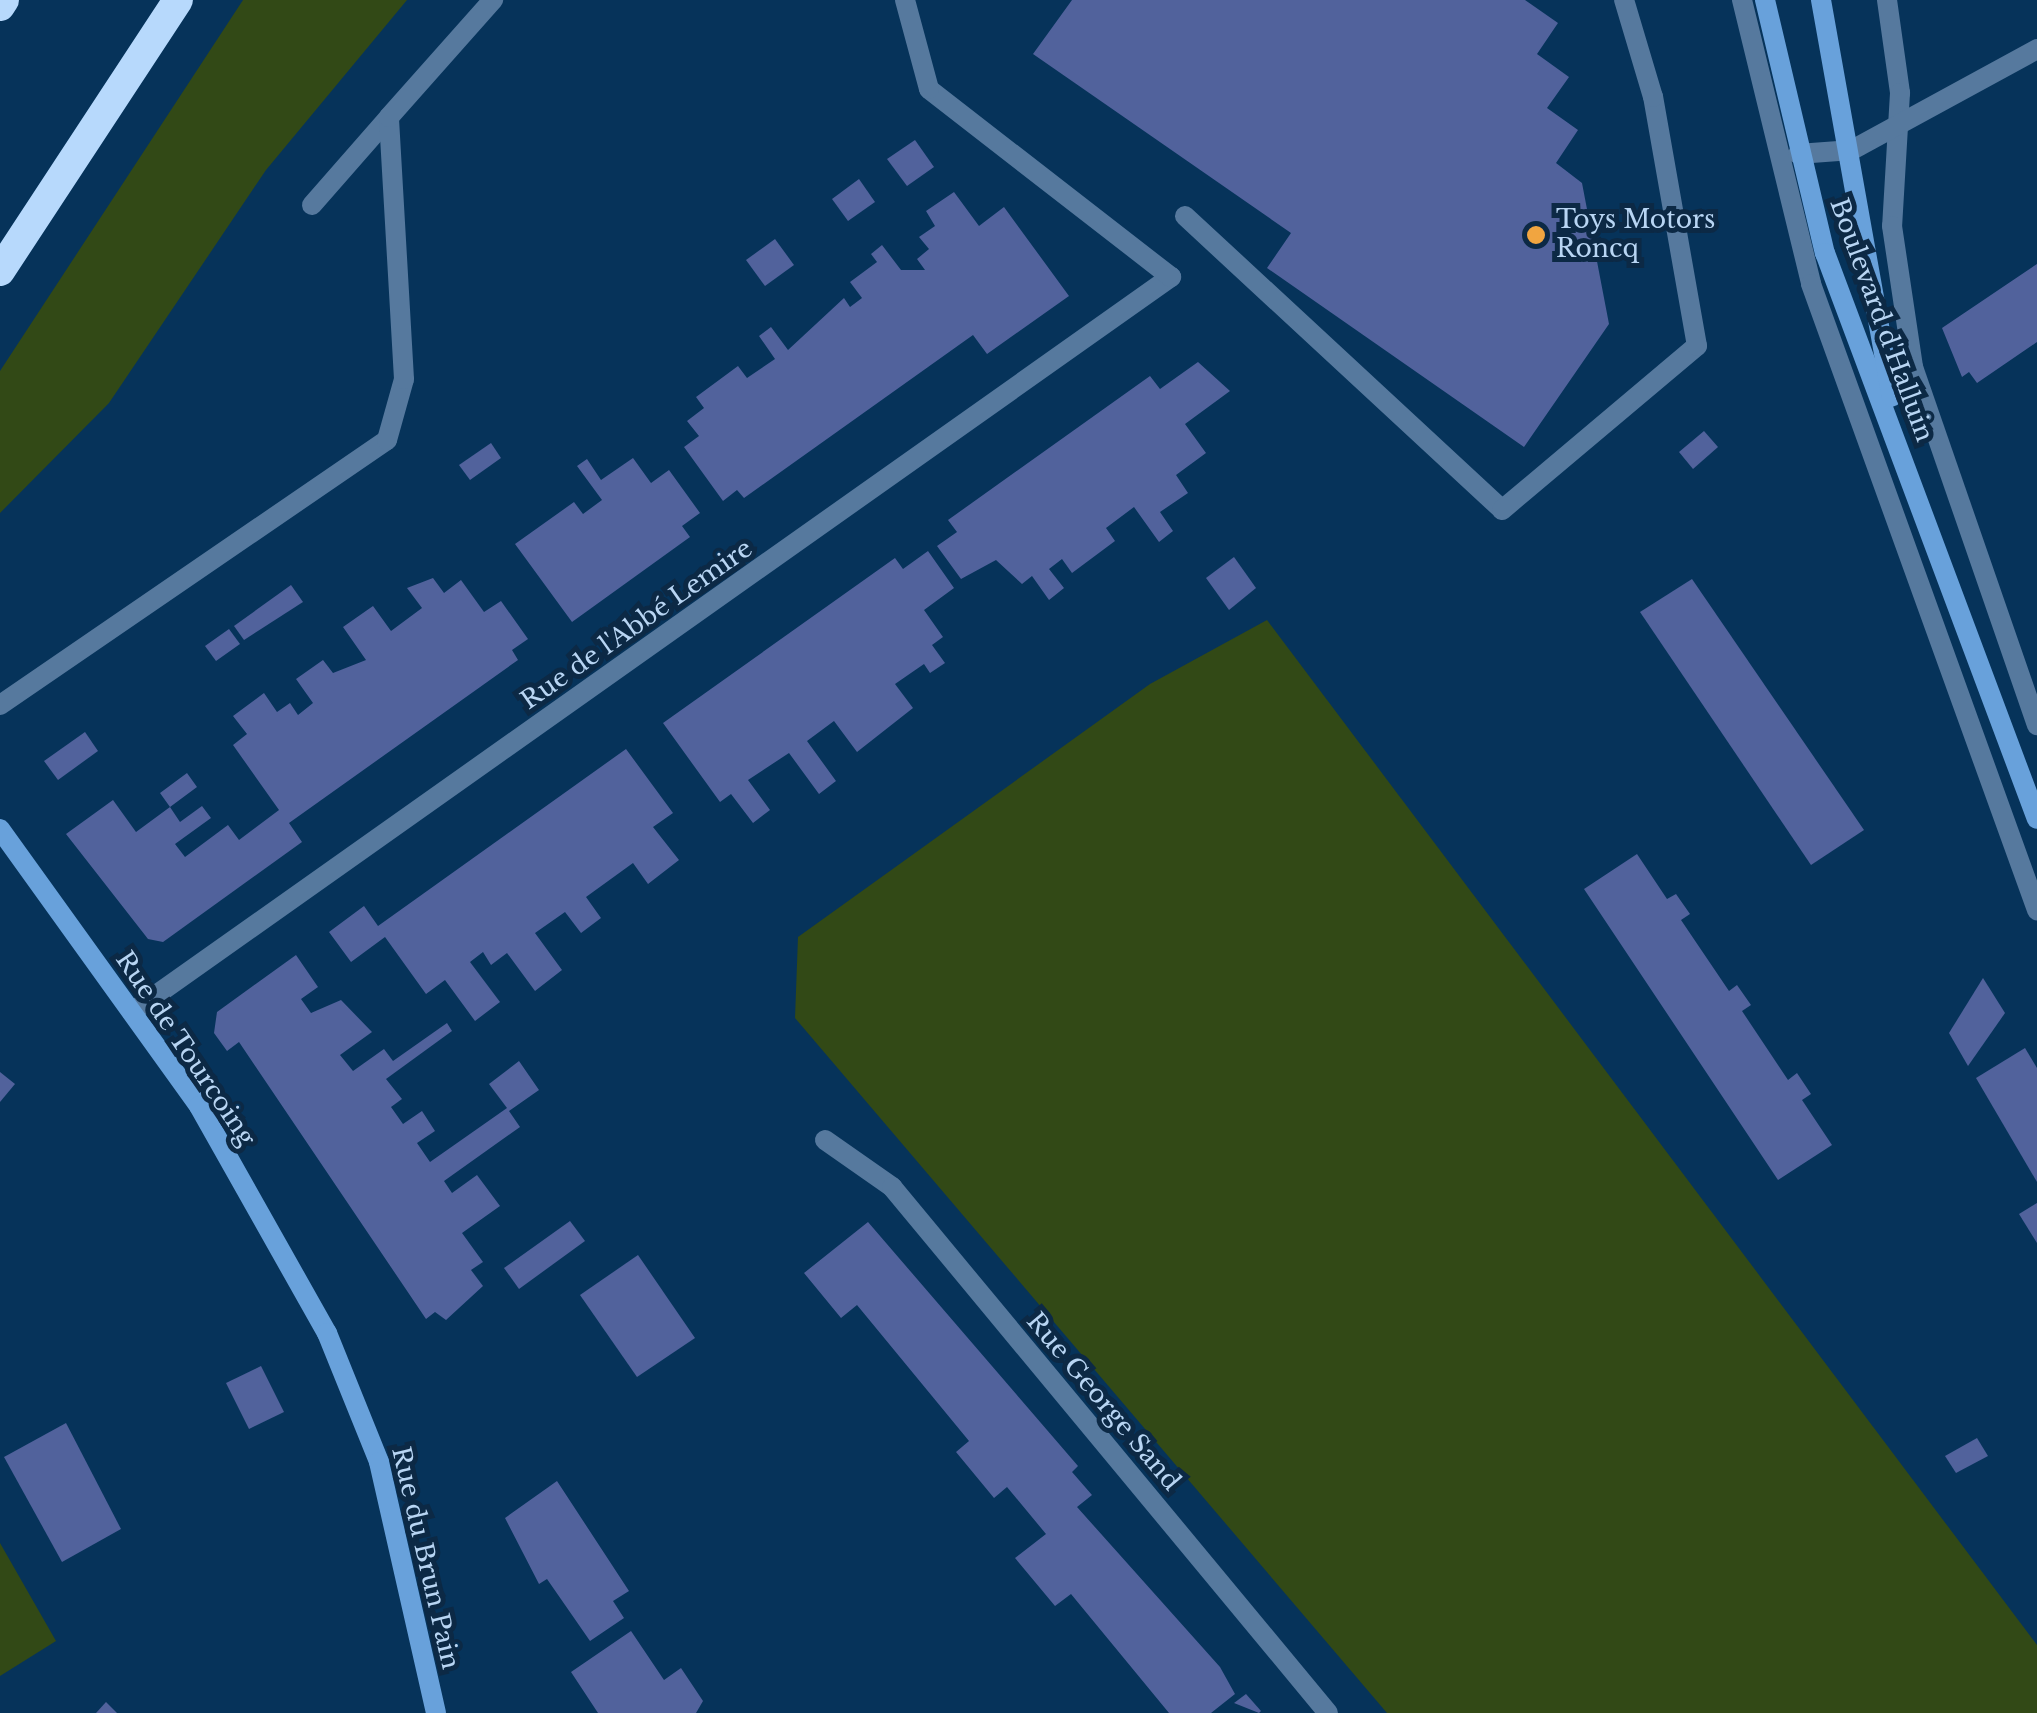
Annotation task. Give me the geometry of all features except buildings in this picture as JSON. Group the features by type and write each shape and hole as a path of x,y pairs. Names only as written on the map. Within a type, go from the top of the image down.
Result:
{"highway":[{"path":"0,272 178,0"}],"main road":[{"name":"Boulevard d'Halluin","path":"1765,0 1824,253 1913,480 2037,819"},
{"name":"Boulevard d'Halluin","path":"1821,0 1852,150 1881,354 1913,480"},
{"name":"Rue de Tourcoing","path":"0,830 132,1012 232,1163 362,1416"},
{"name":"Rue du Brun Pain","path":"362,1416 436,1713"}],"street":[{"path":"312,205 494,0"},
{"name":"Rue de l'Abbé Lemire","path":"132,1012 1171,277 929,89 905,0"},
{"path":"1186,216 1502,510 1697,346 1653,96 1624,0"},
{"path":"1742,0 1811,284 2037,910"},
{"path":"1887,0 1900,125 1892,226 1913,367 2037,725"},
{"path":"1798,154 1852,150 2037,49"},
{"path":"0,705 388,440 404,379 390,117"},
{"name":"Rue George Sand","path":"825,1140 892,1187 1328,1713"}],"green space":[{"path":"243,0 407,0 266,170 109,403 0,513 0,371"},
{"path":"1267,620 2037,1645 2037,1713 1387,1713 795,1018 798,937 1150,684"},
{"path":"0,1543 56,1641 0,1676"}],"place":[{"name":"Toys Motors Roncq","path":"1536,235"}]}
